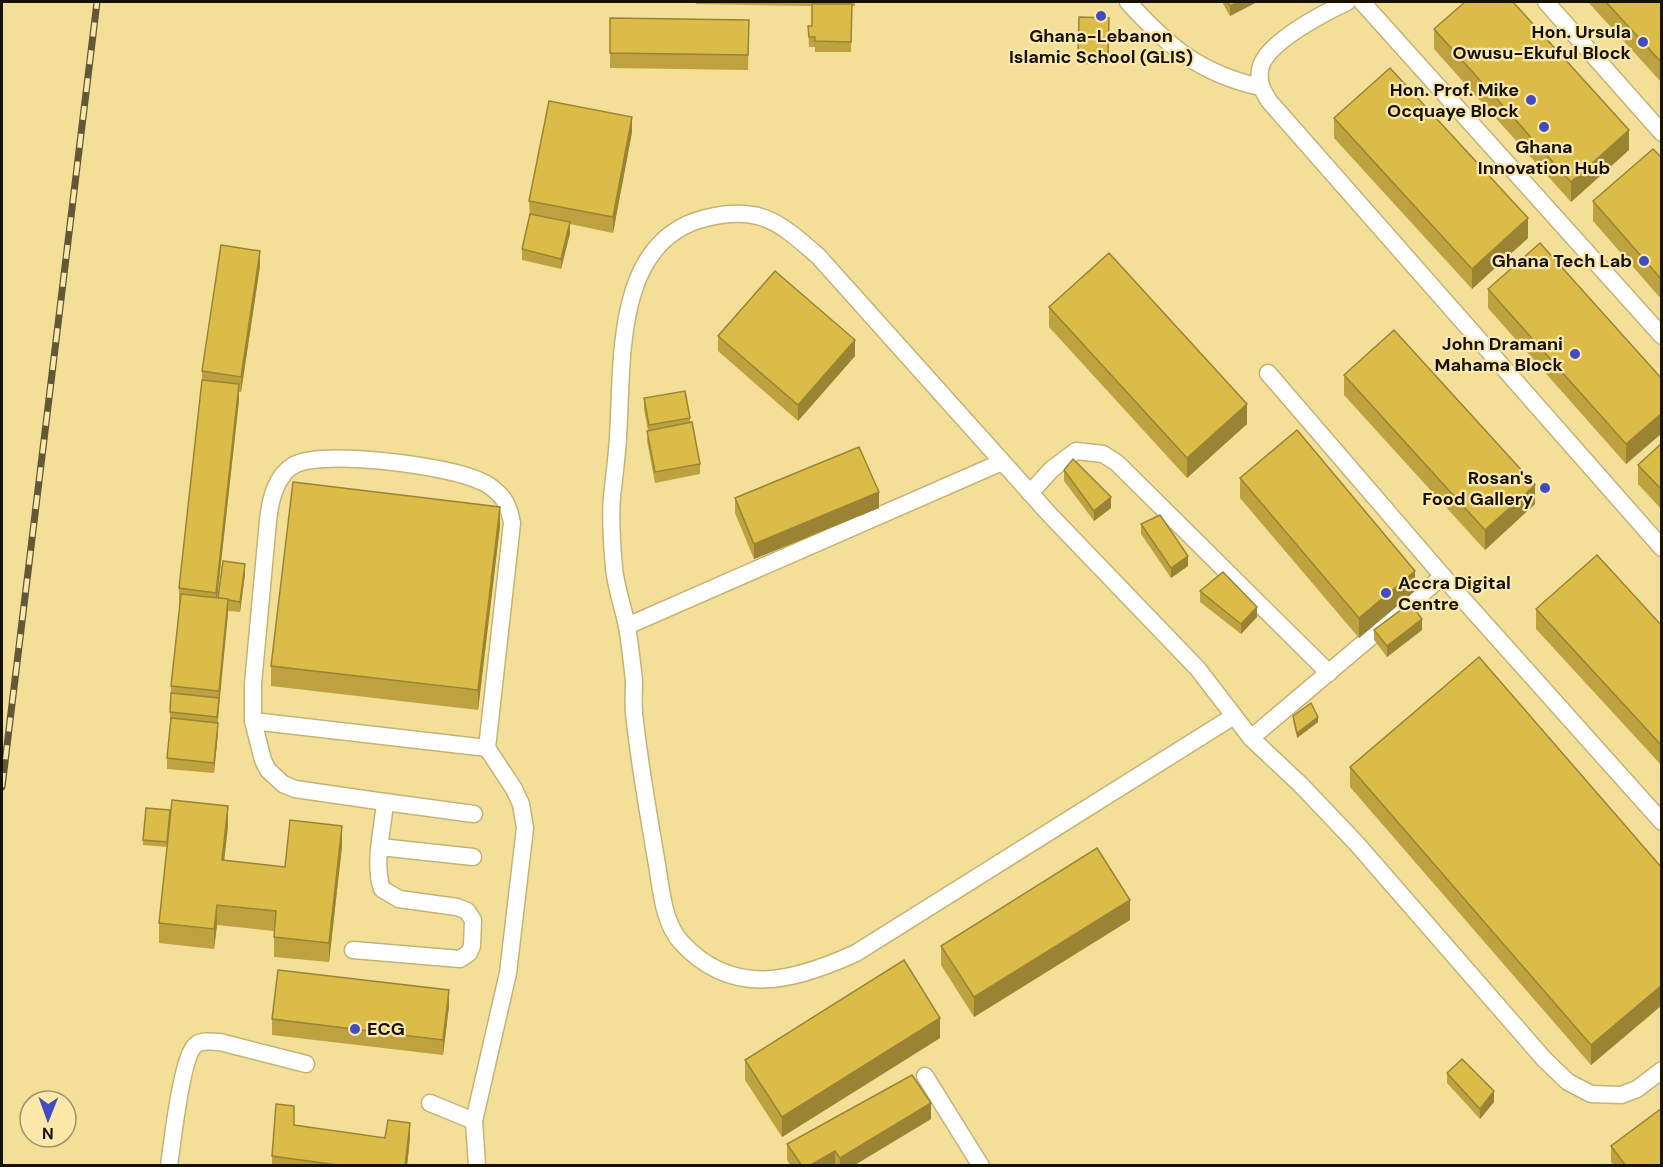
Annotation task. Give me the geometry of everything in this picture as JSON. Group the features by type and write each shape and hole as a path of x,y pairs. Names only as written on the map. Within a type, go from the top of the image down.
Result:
{"lane":[{"path":"1128,2 1157,33 1199,66 1237,82 1260,87"},
{"path":"1347,2 1306,25 1268,54 1260,68 1260,87 1277,110 1662,548"},
{"path":"1362,2 1662,336"},
{"path":"1546,2 1662,133"},
{"path":"1234,716 856,954 821,969 785,978 753,980 725,974 698,957 680,940 670,924 649,822 634,713 627,626 614,571 611,532 612,497 617,466 621,360 637,278 649,255 663,239 680,227 717,215 746,214 769,218 789,230 849,289 1030,493 1198,669 1251,738 1301,785 1357,844 1544,1059 1568,1082 1591,1094 1621,1095 1637,1089 1662,1070"},
{"path":"1268,373 1443,576 1662,822"},
{"path":"1030,493 1052,469 1076,450 1103,454 1117,463 1329,673"},
{"path":"474,814 295,789 283,784 268,770 263,760 253,721 253,684 267,522 271,501 280,478 294,466 315,459 387,462 441,469 481,481 501,495 509,509 512,523 487,748 514,789 521,804 525,828 508,973 474,1121 477,1166"},
{"path":"627,626 1002,462"},
{"path":"1251,738 1443,576"},
{"path":"253,721 487,748"},
{"path":"353,950 459,959 469,953 472,946 473,920 467,911 457,907 399,899 382,889 379,880 380,847 385,802"},
{"path":"380,847 473,857"},
{"path":"169,1166 186,1062 196,1044 207,1041 220,1042 306,1064"},
{"path":"925,1076 981,1166"},
{"path":"430,1103 474,1121"}],"shaded area":[{"path":"2,2 1661,2 1661,1165 2,1166"}],"building":[{"name":"Hon. Prof. Mike Ocquaye Block","path":"1465,2 1513,2 1629,130 1571,182 1434,29"},
{"path":"1606,2 1662,2 1662,63"},
{"path":"812,4 852,4 851,42 815,41 815,37 809,37 808,26 812,26"},
{"path":"1079,17 1109,18 1108,55 1078,54"},
{"path":"610,18 749,20 748,55 610,53"},
{"path":"1390,68 1528,218 1472,269 1334,118"},
{"path":"549,101 632,117 613,217 529,201"},
{"name":"Ghana Tech Lab","path":"1653,149 1662,158 1662,280 1593,201"},
{"path":"530,214 570,222 561,259 522,249"},
{"name":"John Dramani Mahama Block","path":"1540,243 1662,379 1662,413 1626,444 1488,289"},
{"path":"221,245 260,251 241,377 202,371"},
{"path":"1109,253 1247,404 1187,458 1049,307"},
{"path":"775,271 855,340 798,405 718,336"},
{"path":"1394,330 1535,485 1485,530 1344,375"},
{"path":"202,380 239,384 216,593 179,588"},
{"path":"685,391 690,418 649,425 644,398"},
{"path":"692,422 700,464 655,472 647,431"},
{"path":"1297,430 1415,571 1359,618 1240,478"},
{"path":"1662,443 1662,490 1638,465"},
{"path":"859,447 879,492 754,544 735,498"},
{"path":"1073,459 1111,497 1094,511 1064,470"},
{"path":"293,482 500,507 478,690 271,666"},
{"path":"1160,515 1188,556 1171,568 1141,524"},
{"path":"1597,555 1662,626 1662,746 1536,609"},
{"path":"223,561 245,564 240,602 218,598"},
{"path":"1223,572 1257,607 1241,624 1200,591"},
{"path":"181,594 228,599 219,691 171,686"},
{"path":"1410,603 1422,619 1387,646 1374,630"},
{"path":"1479,657 1662,868 1662,985 1591,1045 1350,767"},
{"path":"171,693 219,698 217,717 170,712"},
{"path":"1311,703 1318,717 1297,733 1293,716"},
{"path":"171,718 218,723 214,763 167,758"},
{"path":"172,800 228,806 222,860 285,867 290,820 342,826 329,943 274,937 276,911 217,905 214,929 159,923"},
{"path":"146,808 170,810 167,842 143,840"},
{"path":"1097,848 1130,900 974,997 941,946"},
{"path":"904,960 940,1018 782,1117 745,1060"},
{"path":"278,970 449,990 443,1040 272,1019"},
{"path":"1462,1059 1494,1091 1480,1109 1447,1073"},
{"path":"912,1075 931,1103 840,1158 835,1151 809,1166 802,1166 787,1144"},
{"path":"276,1104 294,1106 294,1125 385,1138 388,1120 410,1123 405,1166 345,1166 272,1156"},
{"path":"1662,1108 1662,1166 1626,1166 1611,1146"}],"railway":[{"path":"2,787 97,2"}],"place":[{"name":"Ghana-Lebanon Islamic School (GLIS)","path":"1101,16"},
{"name":"Hon. Ursula Owusu-Ekuful Block","path":"1643,42"},
{"name":"Hon. Prof. Mike Ocquaye Block","path":"1531,100"},
{"name":"Ghana Innovation Hub","path":"1544,127"},
{"name":"Ghana Tech Lab","path":"1644,261"},
{"name":"John Dramani Mahama Block","path":"1575,354"},
{"name":"Rosan's Food Gallery","path":"1545,488"},
{"name":"Accra Digital Centre","path":"1386,593"},
{"name":"ECG","path":"355,1029"}]}
